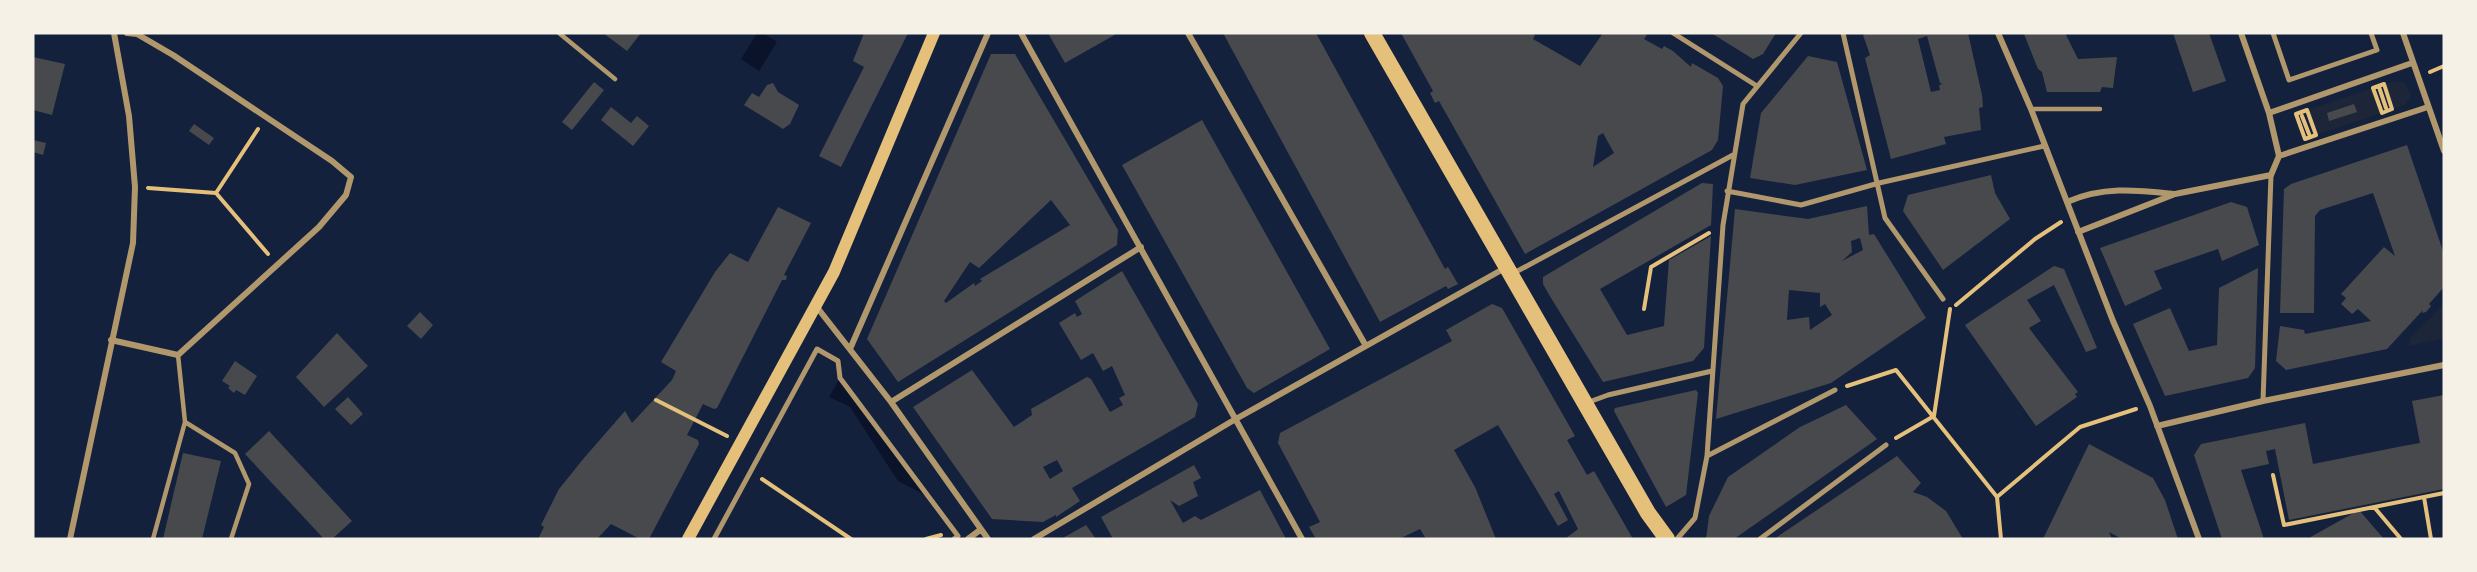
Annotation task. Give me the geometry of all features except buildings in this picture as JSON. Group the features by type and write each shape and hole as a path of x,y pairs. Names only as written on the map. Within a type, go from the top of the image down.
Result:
{"highway":[{"path":"1372,33 1508,271 1587,403 1648,513 1667,539"}],"main road":[{"path":"688,539 834,272 934,33"}],"street":[{"path":"70,539 133,243 135,188 129,116 114,33"},
{"path":"111,340 178,355 331,215 346,195 351,177 173,55 137,34 127,33"},
{"path":"850,349 988,33"},
{"path":"1021,33 1302,539"},
{"path":"1188,33 1366,346"},
{"path":"1673,33 1757,86"},
{"path":"1677,539 1695,518 1707,456 1723,225 1743,104 1801,33"},
{"path":"1844,33 1886,218 1943,299"},
{"path":"1998,33 2031,109 2071,215 2157,426 2199,539"},
{"path":"2241,33 2269,113 2279,156 2271,176 2263,401"},
{"path":"2273,33 2289,80 2376,50 2371,33"},
{"path":"2403,33 2444,151"},
{"path":"2269,113 2412,63"},
{"path":"2279,156 2428,107"},
{"path":"1727,191 1801,205 1879,183 2044,146"},
{"path":"1034,539 1234,420 1366,346 1733,155"},
{"path":"2078,232 2175,194 2271,176"},
{"path":"2067,202 2082,196 2120,188 2175,194"},
{"path":"891,402 1141,247"},
{"path":"816,306 891,402 988,539"},
{"path":"714,539 817,349 838,361 840,378 958,536 954,539"},
{"path":"2157,426 2263,401 2444,365"},
{"path":"1587,403 1608,395 1712,371"},
{"path":"1707,456 1835,390"},
{"path":"1760,539 1886,445"},
{"path":"968,539 980,530"}],"lane":[{"path":"559,33 615,79"},
{"path":"2031,109 2100,109"},
{"path":"153,539 185,422 178,355"},
{"path":"185,422 235,453 249,484 231,539"}],"path":[{"path":"2375,76 2390,120"},
{"path":"2296,102 2314,146"},
{"path":"2300,112 2307,110 2316,135 2310,137"},
{"path":"216,194 266,117"},
{"path":"135,188 216,194 277,264"},
{"path":"1934,416 1950,310 2035,239 2071,215"},
{"path":"1644,309 1651,267 1723,225"},
{"path":"1835,390 1896,370 1997,497 2001,539"},
{"path":"656,400 741,444"},
{"path":"1997,497 2080,427 2137,409"},
{"path":"1886,445 1934,416"},
{"path":"2273,475 2284,525 2444,494"},
{"path":"759,477 851,539"},
{"path":"2424,497 2431,539"},
{"path":"2373,506 2401,539"}],"shaded area":[{"path":"757,33 763,33 777,42 759,71 741,59"},
{"path":"2395,81 2405,83 2411,95 2405,105 2392,109 2384,84"},
{"path":"2373,88 2382,113 2316,135 2307,110"},
{"path":"2444,304 2444,338 2409,346 2410,338"},
{"path":"840,378 925,495 898,481 850,407 829,397"}]}
